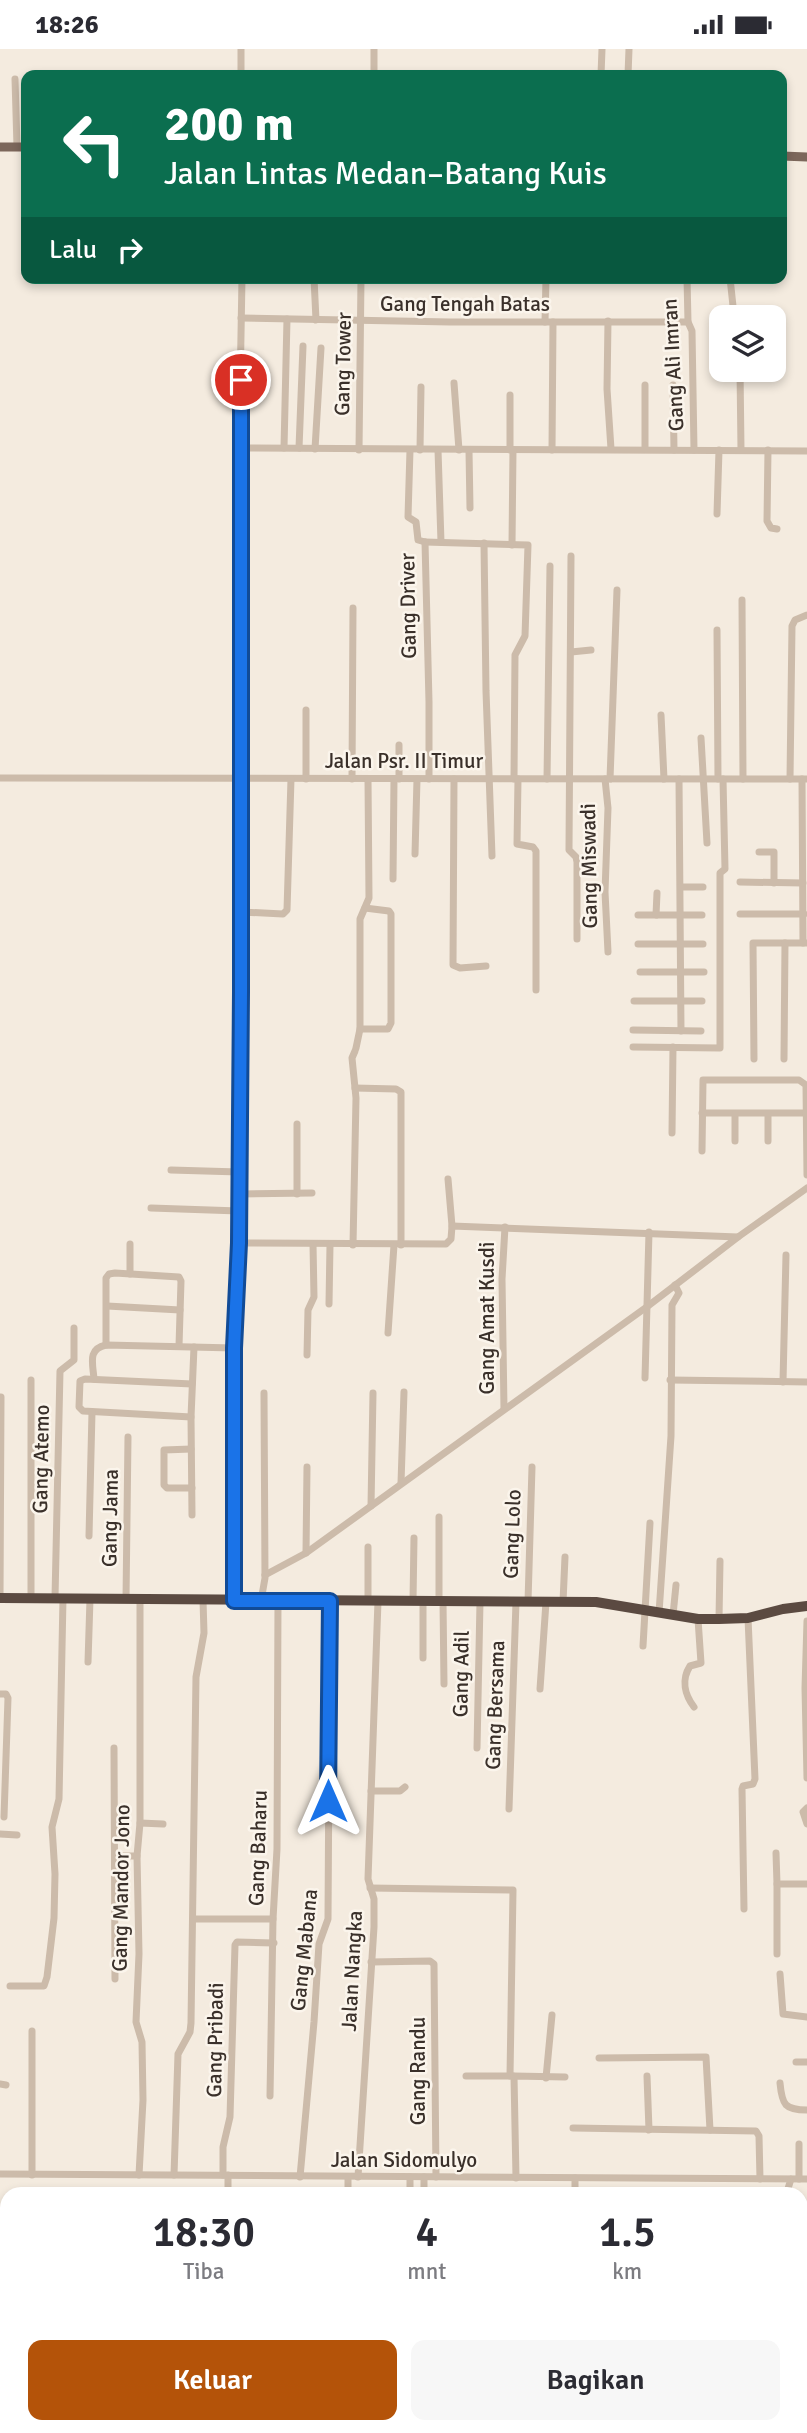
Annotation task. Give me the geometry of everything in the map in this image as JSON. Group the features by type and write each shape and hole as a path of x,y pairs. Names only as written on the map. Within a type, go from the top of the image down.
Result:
{"highway":[{"path":"0,1598 605,1603 698,1619 748,1618 807,1606"}],"main road":[{"path":"0,147 21,147"},
{"path":"787,156 807,157"}],"street":[{"path":"241,49 241,70"},
{"path":"374,49 374,70"},
{"path":"601,70 602,49"},
{"path":"628,70 629,49"},
{"path":"15,79 21,147"},
{"path":"242,284 239,448 239,1243 234,1348 247,1601"},
{"path":"314,284 316,320"},
{"name":"Gang Tower","path":"359,450 361,284"},
{"path":"546,284 552,450"},
{"name":"Gang Ali Imran","path":"687,284 688,321 692,331 694,450"},
{"path":"731,284 733,305"},
{"name":"Gang Tengah Batas","path":"241,318 688,321"},
{"path":"284,448 287,319"},
{"path":"608,321 607,389 611,449"},
{"path":"299,448 303,346"},
{"path":"315,449 321,348"},
{"path":"740,382 741,450"},
{"path":"454,383 459,450"},
{"path":"645,385 645,449"},
{"path":"673,385 674,450"},
{"path":"420,450 421,387"},
{"path":"510,395 512,545"},
{"path":"239,448 807,451"},
{"path":"410,450 408,517 416,522 418,540 425,542"},
{"name":"Gang Driver","path":"429,779 425,542 441,542 438,450"},
{"path":"469,450 470,508"},
{"path":"717,514 719,450"},
{"path":"768,450 767,521 771,528 777,529"},
{"path":"441,542 528,545 524,640 515,655 517,845 535,849 536,990"},
{"path":"484,543 492,856"},
{"path":"571,556 569,850 577,862 577,940"},
{"path":"547,779 550,566"},
{"name":"Gang Miswadi","path":"608,952 605,892 607,779 617,590"},
{"path":"743,600 743,779"},
{"path":"352,779 353,608"},
{"path":"790,779 793,626 795,620 807,615"},
{"path":"633,1047 720,1048 720,873 725,869 717,630"},
{"path":"571,652 591,650"},
{"path":"306,710 306,779"},
{"path":"661,715 664,779"},
{"path":"701,738 707,843"},
{"path":"393,879 398,745"},
{"name":"Jalan Psr. II Timur","path":"0,778 804,779"},
{"path":"241,912 282,914 287,910 291,779"},
{"path":"353,1245 355,1088 352,1058 360,1029 360,919 369,898 368,779"},
{"path":"415,854 416,779"},
{"path":"454,779 453,965 460,968 486,966"},
{"path":"679,779 681,1031"},
{"path":"754,1059 753,943 805,943 804,779"},
{"path":"759,852 774,852 774,883"},
{"path":"740,883 803,883"},
{"path":"681,887 703,887"},
{"path":"656,915 657,893"},
{"path":"360,1029 388,1029 391,1023 391,914 389,911 365,908"},
{"path":"740,914 804,914"},
{"path":"638,915 702,915"},
{"path":"784,1059 785,943"},
{"path":"638,944 702,944"},
{"path":"640,972 704,972"},
{"path":"634,1001 702,1001"},
{"path":"633,1030 701,1031"},
{"path":"672,1133 673,1047"},
{"path":"702,1151 702,1082 705,1079 803,1081 806,1085 807,1175"},
{"path":"355,1088 397,1089 401,1092 397,1245 388,1333"},
{"path":"702,1113 806,1113"},
{"path":"735,1114 735,1141"},
{"path":"768,1114 768,1141"},
{"path":"297,1124 297,1193"},
{"path":"171,1170 239,1172"},
{"path":"239,1243 448,1244 452,1239 452,1226 448,1179"},
{"path":"265,1576 306,1553 504,1409 677,1289 738,1237 807,1188"},
{"path":"239,1194 312,1193"},
{"path":"151,1208 239,1211"},
{"path":"452,1226 738,1237"},
{"name":"Gang Amat Kusdi","path":"504,1409 502,1279 505,1227"},
{"path":"645,1378 649,1232"},
{"path":"130,1244 130,1274"},
{"path":"307,1355 308,1310 314,1297 313,1244"},
{"path":"329,1304 330,1245"},
{"path":"783,1381 786,1255"},
{"path":"106,1345 107,1276 112,1273 179,1277 179,1346"},
{"path":"659,1612 671,1436 672,1305 677,1289"},
{"path":"107,1306 180,1310"},
{"name":"Gang Atemo","path":"59,1598 60,1371 73,1361 74,1328"},
{"path":"94,1379 93,1352 98,1346 234,1348"},
{"path":"192,1515 191,1417 194,1347"},
{"path":"191,1417 92,1412 80,1409 78,1385 82,1380 94,1379 192,1384"},
{"path":"31,1380 31,1598"},
{"path":"670,1380 807,1382"},
{"path":"401,1483 404,1392"},
{"path":"247,1601 264,1587 265,1576 264,1393"},
{"path":"371,1506 373,1393"},
{"path":"0,1598 1,1397"},
{"path":"89,1536 92,1412"},
{"name":"Gang Jama","path":"126,1599 128,1437"},
{"path":"191,1449 164,1450 164,1485 167,1488 191,1488"},
{"path":"306,1553 307,1467"},
{"name":"Gang Lolo","path":"522,1602 532,1467"},
{"path":"439,1517 444,1683"},
{"path":"643,1646 650,1523"},
{"path":"414,1538 423,1658"},
{"name":"Jalan Nangka","path":"358,2176 374,1905 368,1879 373,1601 368,1547"},
{"path":"563,1602 565,1557"},
{"path":"719,1619 720,1561"},
{"path":"673,1615 677,1585"},
{"path":"10,1986 40,1987 46,1984 54,1918 52,1827 59,1799 59,1598"},
{"path":"88,1662 90,1599"},
{"name":"Gang Mandor Jono","path":"139,2175 143,2100 142,2042 136,2022 139,1954 137,1856 140,1823 140,1599"},
{"path":"174,2175 178,2059 180,2049 190,2032 191,2023 196,1677 202,1644 203,1601"},
{"name":"Gang Baharu","path":"270,2096 277,1849 278,1601"},
{"name":"Gang Mabana","path":"300,2177 319,1941 328,1919 330,1601"},
{"name":"Gang Adil","path":"477,1748 480,1602"},
{"name":"Gang Bersama","path":"509,1809 522,1602"},
{"path":"540,1689 546,1602"},
{"path":"744,1909 742,1789 743,1786 753,1784 755,1779 748,1618"},
{"path":"694,1707 687,1697 685,1675 690,1666 701,1663 698,1619"},
{"path":"807,1621 807,1778"},
{"path":"0,1694 6,1694 8,1698 4,1817"},
{"path":"114,1748 115,1979"},
{"path":"371,1791 400,1791 405,1787"},
{"path":"807,1808 803,1812 807,1824"},
{"path":"140,1823 163,1824"},
{"path":"0,1834 17,1835"},
{"path":"776,1853 777,1954"},
{"path":"116,1856 137,1856"},
{"path":"777,1884 807,1884"},
{"path":"370,1888 513,1890 512,2076 516,2178"},
{"path":"193,1919 273,1919"},
{"name":"Gang Pribadi","path":"226,2175 223,2147 230,2117 235,1945 237,1942 274,1943"},
{"name":"Gang Randu","path":"371,1962 430,1961 434,1964 436,2177"},
{"path":"780,1974 783,2014 807,2017"},
{"path":"546,2078 552,2015"},
{"path":"32,2031 32,2175"},
{"path":"599,2058 705,2056 708,2063 710,2130"},
{"path":"796,2062 807,2062"},
{"path":"466,2076 565,2077"},
{"path":"647,2076 649,2130"},
{"path":"780,2084 782,2101 786,2106 792,2110 807,2110"},
{"path":"573,2128 758,2133 760,2179"},
{"path":"799,2144 799,2179"},
{"name":"Jalan Sidomulyo","path":"0,2174 799,2179"},
{"path":"226,2175 227,2187"},
{"path":"348,2177 348,2187"},
{"path":"410,2177 410,2187"},
{"path":"424,2177 424,2187"},
{"path":"575,2178 575,2187"}],"route":[{"path":"241,380 241,992 239,1268 234,1348 234,1601 330,1601 328,1801"}]}
